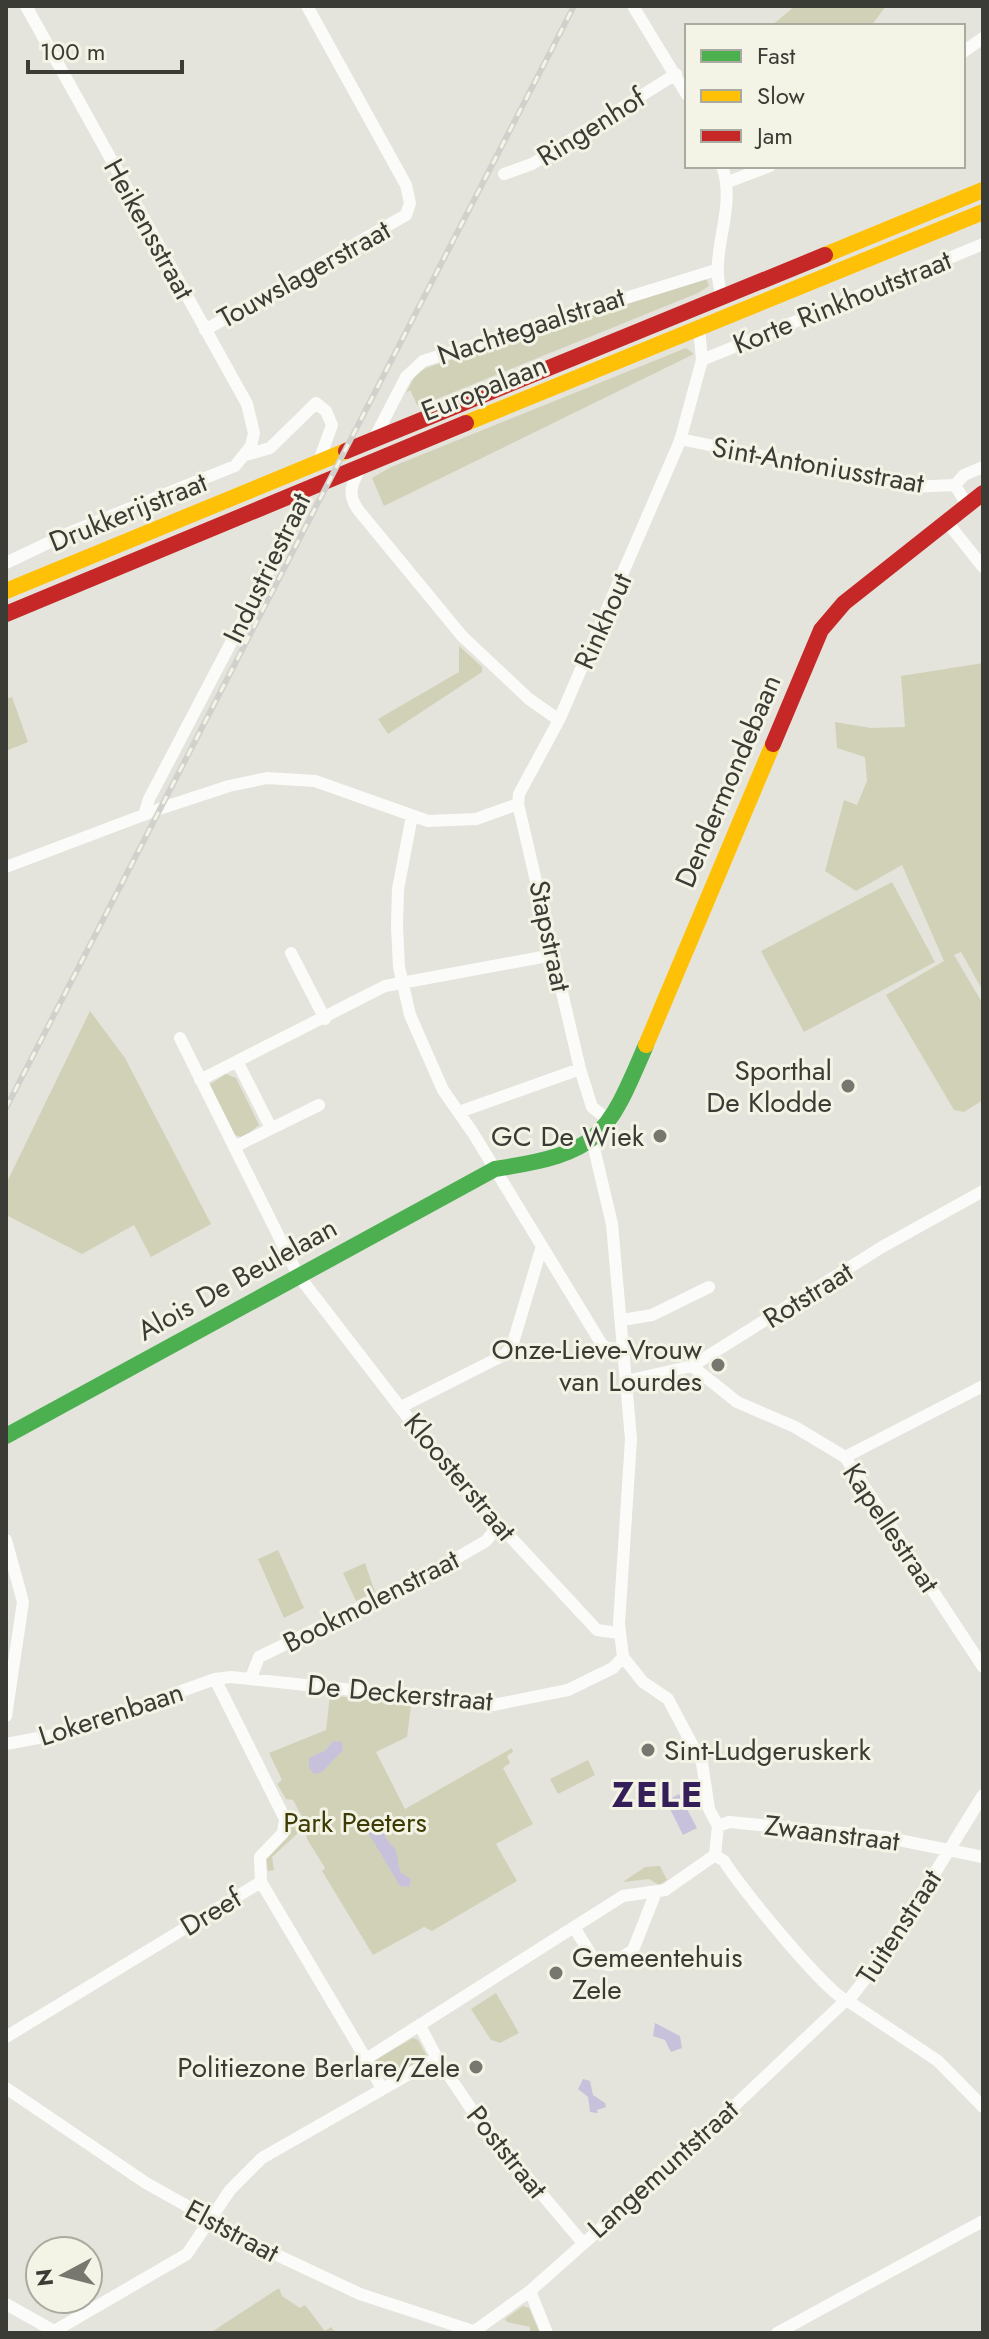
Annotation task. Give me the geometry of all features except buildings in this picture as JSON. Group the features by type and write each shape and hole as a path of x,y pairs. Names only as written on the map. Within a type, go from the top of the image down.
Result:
{"main road":[{"name":"Europalaan","path":"6,591 983,190"},
{"name":"Europalaan","path":"6,614 301,490 983,212"},
{"name":"Dendermondebaan","path":"593,1144 611,1122 816,639 844,603 983,493"},
{"name":"Alois De Beulelaan","path":"6,1436 495,1169 578,1151 593,1144"}],"street":[{"name":"Heikensstraat","path":"26,6 247,404 254,433 246,455"},
{"name":"Touwslagerstraat","path":"205,330 406,215 410,203 406,185 307,6"},
{"path":"633,6 685,91"},
{"path":"965,51 983,38"},
{"name":"Ringenhof","path":"504,174 532,164 676,74"},
{"path":"722,296 716,270 728,207 728,182 723,168"},
{"path":"728,182 765,168"},
{"name":"Korte Rinkhoutstraat","path":"702,360 983,244"},
{"name":"Nachtegaalstraat","path":"559,720 529,699 462,636 355,506 350,487 415,365 716,270"},
{"name":"Rinkhout","path":"518,804 523,785 559,720 680,439 702,360 699,328"},
{"name":"Industriestraat","path":"144,815 149,799 289,532 330,439 331,418 316,403 270,448 246,455"},
{"name":"Sint-Antoniusstraat","path":"680,439 911,487 955,485 964,475 983,467"},
{"name":"Drukkerijstraat","path":"6,563 71,532 222,473 246,455"},
{"name":"Sint-Antoniusstraat","path":"955,485 967,505"},
{"path":"947,522 983,567"},
{"path":"6,867 229,786 267,778 315,781 428,821 460,822 518,804"},
{"name":"Stapstraat","path":"518,804 580,1069 592,1107 611,1122"},
{"path":"412,816 398,889 401,984 430,1067 601,1343 606,1348 623,1349"},
{"path":"291,953 325,1019"},
{"path":"200,1080 385,986 553,955"},
{"path":"180,1038 298,1275 401,1407"},
{"path":"237,1061 271,1128"},
{"path":"459,1112 580,1069"},
{"path":"234,1147 319,1105"},
{"path":"366,2059 623,1896 656,1892 672,1885 715,1855 718,1826 709,1809 702,1763 668,1699 643,1682 623,1657 619,1633 631,1463 612,1224 593,1144"},
{"name":"Rotstraat","path":"626,1381 692,1366 882,1247 983,1191"},
{"name":"Kloosterstraat","path":"542,1246 512,1346 506,1354 401,1407 498,1526 597,1630 619,1633"},
{"path":"622,1320 652,1315 709,1287"},
{"name":"Kapellestraat","path":"692,1366 737,1402 795,1427 845,1457 983,1667"},
{"path":"845,1457 983,1386"},
{"name":"Bookmolenstraat","path":"251,1678 259,1657 431,1573 486,1541 498,1526"},
{"path":"6,1540 21,1589 22,1615 6,1716"},
{"name":"De Deckerstraat","path":"215,1679 251,1678 493,1705 568,1690 613,1668 623,1657"},
{"name":"Lokerenbaan","path":"6,1744 65,1733 215,1679"},
{"name":"Dreef","path":"6,2037 261,1882 260,1857 283,1833 285,1819 215,1679"},
{"name":"Tuitenstraat","path":"846,2001 886,1952 983,1795"},
{"name":"Zwaanstraat","path":"718,1826 729,1822 806,1827 884,1837 983,1857"},
{"path":"715,1855 724,1861 794,1950 846,2001 938,2061 983,2107"},
{"path":"261,1882 381,2087"},
{"path":"574,1927 596,1963 611,1965 633,1950 656,1892"},
{"name":"Langemuntstraat","path":"477,2332 530,2291 671,2166 846,2001"},
{"name":"Poststraat","path":"420,2026 437,2058 476,2116 582,2242"},
{"path":"6,2304 53,2332 187,2254 230,2190 262,2158 381,2087 437,2058"},
{"name":"Elststraat","path":"6,2088 146,2183 208,2220 360,2294 477,2332"},
{"path":"777,2333 983,2221"},
{"path":"530,2291 547,2333"}],"green space":[{"path":"795,6 886,6 872,24 773,24"},
{"path":"706,277 709,286 698,293 427,403 417,405 410,390 406,393 416,374 426,368"},
{"path":"686,348 694,354 384,506 372,478 391,467"},
{"path":"459,646 482,667 482,672 388,734 378,719 459,672"},
{"path":"983,663 983,991 961,952 954,955 983,1004 983,1100 964,1112 954,1110 886,995 944,961 902,865 856,891 825,871 844,800 857,805 867,781 865,757 837,748 835,722 871,728 905,727 901,676"},
{"path":"12,697 28,742 6,751 6,699"},
{"path":"892,882 935,962 804,1032 761,951"},
{"path":"90,1011 125,1058 211,1224 151,1257 134,1225 82,1254 6,1215 6,1184"},
{"path":"226,1074 236,1078 259,1125 243,1138 233,1134 209,1085"},
{"path":"278,1550 304,1608 284,1618 258,1559"},
{"path":"365,1563 375,1592 356,1601 343,1573"},
{"name":"Park Peeters","path":"330,1695 411,1706 407,1737 376,1752 405,1809 512,1748 513,1752 507,1756 510,1763 503,1768 533,1824 496,1844 517,1881 432,1931 424,1927 373,1955 322,1871 325,1868 307,1839 304,1820 293,1800 286,1799 277,1784 282,1780 269,1753 326,1730"},
{"path":"588,1760 595,1775 558,1794 550,1779"},
{"path":"287,1810 297,1823 297,1834 272,1857 274,1870 268,1871 266,1858 290,1830"},
{"path":"660,1866 667,1880 659,1885 649,1879 623,1882 645,1867"},
{"path":"496,1993 519,2033 500,2043 491,2040 471,2009"},
{"path":"413,2038 418,2040 428,2058 397,2074 384,2074 377,2070 375,2060"},
{"path":"279,2288 282,2296 300,2308 305,2305 325,2331 331,2327 336,2333 210,2333"},
{"path":"523,2306 529,2308 540,2333 530,2332 530,2327 505,2319"}],"shaded area":[{"path":"333,1741 342,1742 343,1750 322,1772 314,1774 309,1768 309,1758 326,1750"},
{"path":"679,1794 697,1828 683,1835 666,1801"},
{"path":"376,1820 387,1825 385,1837 396,1850 400,1872 411,1879 409,1887 400,1886 369,1834 368,1826"},
{"path":"655,2023 680,2036 682,2048 671,2052 665,2040 653,2036"},
{"path":"583,2079 590,2081 593,2095 605,2103 606,2107 597,2110 598,2113 590,2112 588,2097 578,2089"}],"railway":[{"path":"6,1108 574,6"}],"traffic: fast":[{"path":"6,1436 495,1169 530,1163 578,1148 608,1121 646,1045"}],"traffic: slow":[{"path":"825,255 983,190"},
{"path":"466,423 983,212"},
{"path":"6,591 346,451"},
{"path":"646,1045 773,744"}],"traffic: jam":[{"path":"346,451 825,255"},
{"path":"6,614 466,423"},
{"path":"773,744 821,630 844,603 983,493"}],"place":[{"name":"Sporthal De Klodde","path":"848,1086"},
{"name":"GC De Wiek","path":"660,1136"},
{"name":"Onze-Lieve-Vrouw van Lourdes","path":"718,1365"},
{"name":"Sint-Ludgeruskerk","path":"648,1750"},
{"name":"Gemeentehuis Zele","path":"556,1973"},
{"name":"Politiezone Berlare/Zele","path":"476,2067"}],"district":[{"name":"ZELE","path":"658,1794"}]}
